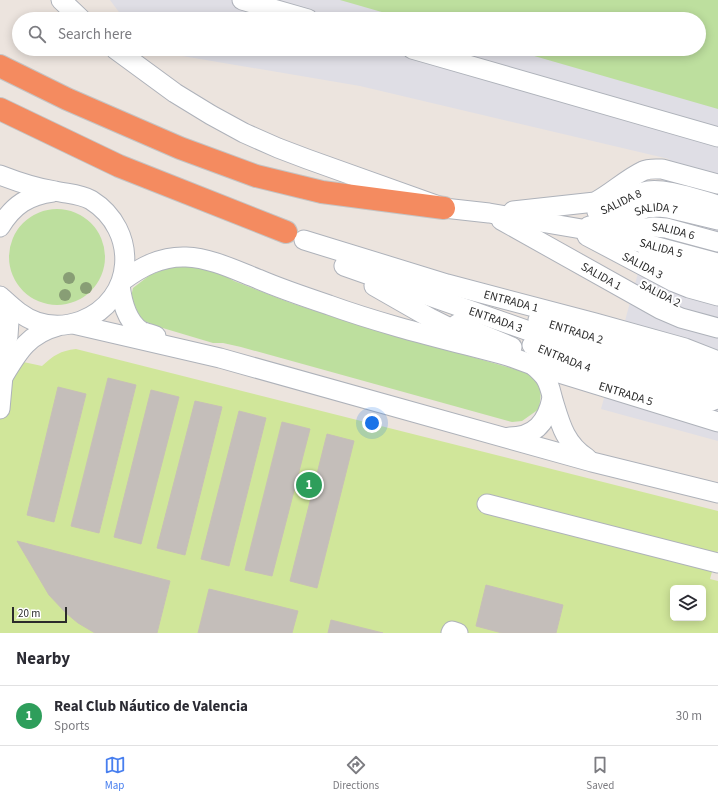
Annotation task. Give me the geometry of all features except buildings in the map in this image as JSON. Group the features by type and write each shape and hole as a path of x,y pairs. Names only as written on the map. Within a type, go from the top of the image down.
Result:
{"highway":[{"path":"0,66 67,99 180,148 256,176 290,186 322,192 444,208"},
{"path":"0,109 119,166 303,241"}],"street":[{"path":"61,0 74,12"},
{"path":"242,0 284,12"},
{"path":"125,56 175,93 211,115 244,133 307,159 444,208 490,213 605,233 680,268 718,280"},
{"path":"436,56 718,137"},
{"path":"490,213 595,202 644,171 653,169 662,169 718,184"},
{"path":"0,176 57,192"},
{"name":"SALIDA 8","path":"521,219 601,211 643,192 655,191 666,192 718,205"},
{"path":"0,227 14,208 27,199 40,194 57,192 74,193 89,199 103,209 114,222 122,237 125,254 121,295 129,318 134,325 142,331 220,358"},
{"name":"SALIDA 7","path":"571,227 598,225 612,222 646,208 659,207 718,220"},
{"name":"SALIDA 1","path":"490,213 660,309 681,318 718,328"},
{"name":"SALIDA 2","path":"521,219 666,299 684,307 718,316"},
{"name":"SALIDA 3","path":"571,227 674,282 718,296"},
{"name":"SALIDA 6","path":"605,233 654,227 666,228 718,242"},
{"name":"SALIDA 5","path":"605,233 718,263"},
{"path":"303,241 430,318 508,356"},
{"name":"ENTRADA 1","path":"303,241 447,284 685,348 718,361"},
{"name":"ENTRADA 2","path":"303,241 582,334 718,376"},
{"path":"1,377 24,345 36,335 47,329 66,325 90,317 103,309 114,296 121,283 133,272 159,260 172,258 199,258 213,262 339,309 508,356"},
{"name":"ENTRADA 3","path":"344,266 580,349 718,390"},
{"name":"ENTRADA 4","path":"370,283 474,322 583,366 679,393 718,402"},
{"path":"3,298 18,312 37,322 66,325 220,358 592,462 718,493"},
{"path":"0,409 1,377 9,321 3,298"},
{"path":"397,299 500,342 594,384"},
{"name":"ENTRADA 5","path":"508,356 718,422"},
{"path":"534,365 545,378 550,387 563,433 578,452 592,462"},
{"path":"505,437 519,437 529,434 536,429 543,422 549,412 552,398"},
{"path":"487,504 718,563"},
{"path":"451,633 452,631 458,633"}],"shaded area":[{"path":"110,0 718,0 718,441 601,409 669,159 360,86 182,56 706,56 706,12 119,12"}],"green space":[{"path":"340,0 718,0 718,109 534,56 706,56 706,12 382,12"},
{"path":"57,209 75,212 91,223 102,239 105,257 102,275 91,291 75,302 57,305 39,302 23,291 12,275 9,257 12,239 23,223 39,212"},
{"path":"196,264 219,272 234,281 291,303 349,322 532,374 540,386 539,409 522,421 512,422 241,347 223,343 213,343 144,321 139,315 131,297 133,288 150,275 175,265"},
{"path":"76,349 718,511 718,550 710,579 718,581 718,633 0,633 0,357 42,366 58,354"}],"place":[{"name":"Real Club Náutico de Valencia","path":"309,485"}]}
